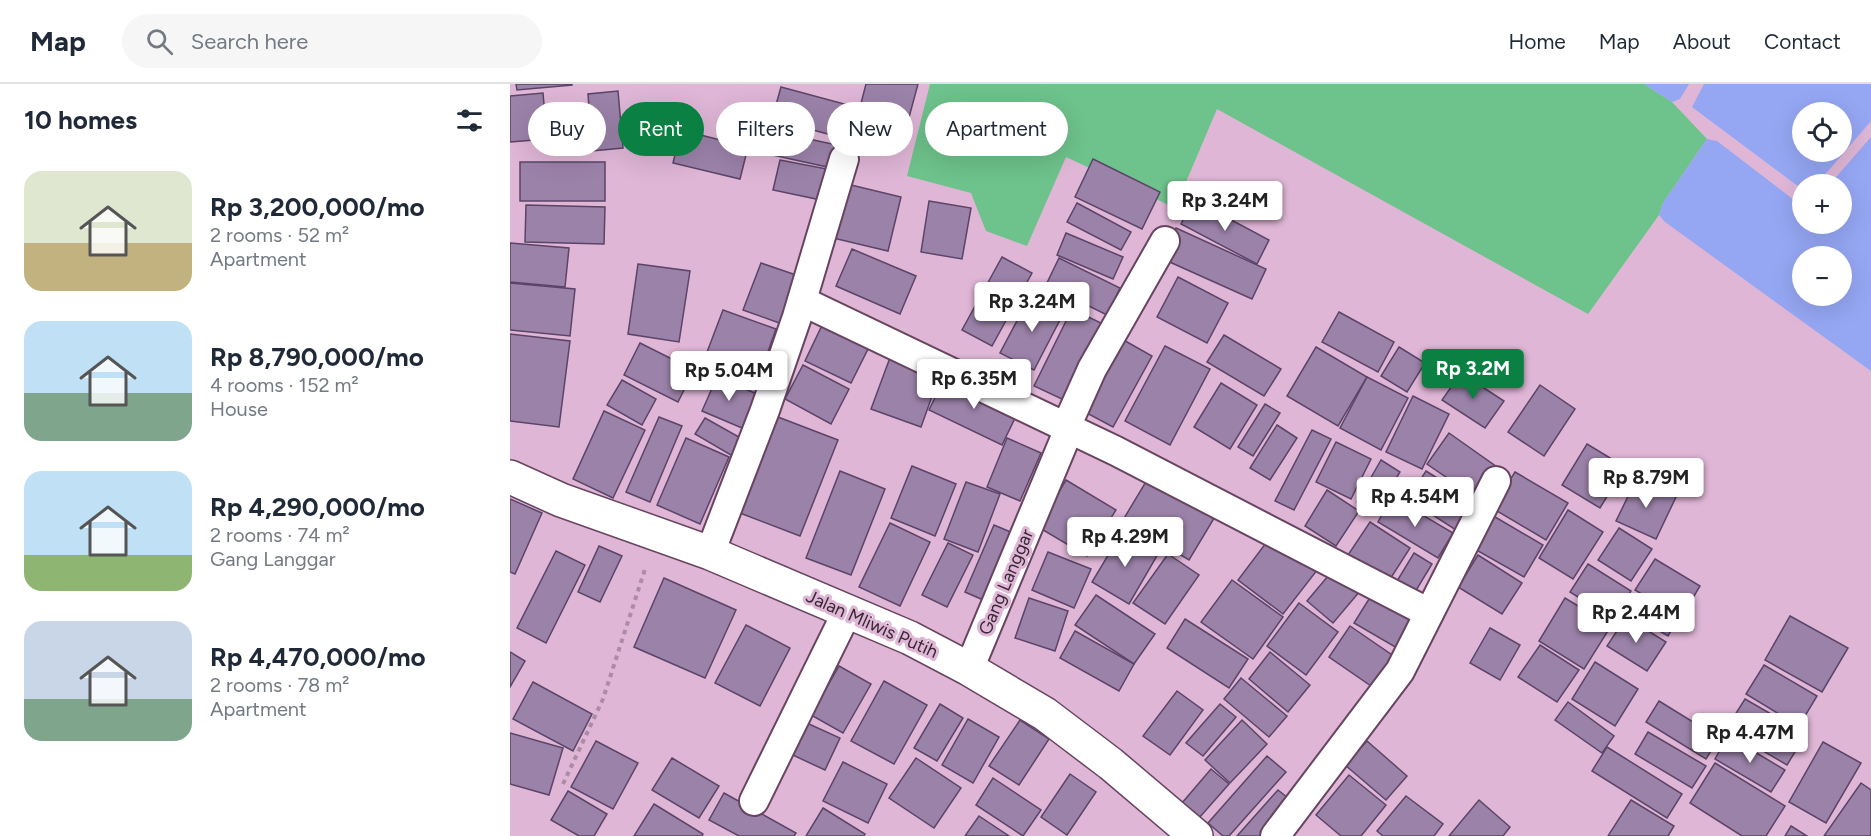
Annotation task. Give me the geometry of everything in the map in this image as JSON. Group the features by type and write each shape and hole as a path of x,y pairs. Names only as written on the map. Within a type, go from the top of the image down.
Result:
{"street":[{"path":"710,553 765,410 802,301 844,159"},
{"name":"Gang Langgar","path":"969,669 1092,369 1165,241"},
{"path":"802,301 1116,451 1429,613"},
{"name":"Jalan Mliwis Putih","path":"510,477 561,500 710,553 910,638 969,669 1074,734 1197,836"},
{"path":"1275,836 1400,671 1496,481"},
{"path":"754,801 848,612"}],"path":[{"path":"562,784 603,699 657,534"}],"green space":[{"path":"930,84 1644,84 1672,102 1707,139 1663,203 1659,215 1588,314 1217,109 1175,208 1066,157 1027,246 986,231 971,193 907,176 925,104 925,156 1068,156 1068,102 926,102"}],"water":[{"path":"1644,84 1689,84 1680,99 1672,102"},
{"path":"1704,84 1871,84 1871,121 1852,143 1852,102 1792,102 1792,162 1836,162 1826,174 1792,174 1792,182 1692,107"},
{"path":"1871,137 1871,371 1665,222 1659,215 1663,203 1707,139 1717,141 1792,198 1792,234 1852,234 1852,174 1839,174 1849,162 1852,162 1852,159"}],"building":[{"path":"516,84 572,84 572,85 517,90"},
{"path":"866,84 918,84 913,103 861,102"},
{"path":"781,87 837,102 827,102 827,134 815,131 815,102 777,102"},
{"path":"618,91 618,148 606,150 606,102 589,102 588,94"},
{"path":"543,93 544,102 528,102 528,141 510,142 510,96"},
{"path":"704,136 716,139 716,156 746,156 740,179 673,163 675,156 704,156"},
{"path":"815,140 827,143 827,156 835,156 832,168 777,156 815,156"},
{"path":"1093,159 1160,192 1142,229 1075,197"},
{"path":"780,160 827,169 821,200 773,190"},
{"path":"520,162 605,162 605,201 520,201"},
{"path":"847,184 901,197 888,251 833,238"},
{"path":"1194,200 1269,240 1257,264 1181,224"},
{"path":"929,201 971,208 962,259 921,252"},
{"path":"1077,203 1131,232 1121,250 1067,222"},
{"path":"526,205 605,207 604,244 525,242"},
{"path":"1176,228 1266,269 1252,299 1163,259"},
{"path":"1066,233 1123,257 1113,279 1057,255"},
{"path":"510,243 569,248 565,287 510,282"},
{"path":"852,249 916,276 900,314 836,286"},
{"path":"1002,257 1032,273 992,346 962,330"},
{"path":"1059,258 1120,288 1107,315 1046,285"},
{"path":"761,263 799,276 782,324 743,310"},
{"path":"638,264 690,271 679,342 628,334"},
{"path":"1178,277 1228,303 1207,343 1157,317"},
{"path":"510,283 575,289 570,336 510,330"},
{"path":"1030,296 1063,314 1034,370 1000,353"},
{"path":"1072,309 1101,323 1064,400 1034,386"},
{"path":"723,310 776,329 758,380 704,360"},
{"path":"1339,312 1394,342 1378,372 1322,342"},
{"path":"826,317 873,339 851,383 805,361"},
{"path":"510,334 570,341 559,427 510,421"},
{"path":"1224,335 1281,369 1264,396 1207,362"},
{"path":"1120,338 1152,356 1113,427 1081,410"},
{"path":"640,343 694,370 678,402 624,375"},
{"path":"1165,346 1210,369 1170,445 1125,421"},
{"path":"1316,347 1367,377 1338,426 1287,396"},
{"path":"1399,347 1425,363 1407,392 1381,376"},
{"path":"891,355 940,374 921,427 871,409"},
{"path":"803,365 849,389 831,424 785,399"},
{"path":"1461,373 1504,401 1485,428 1442,400"},
{"path":"946,375 1019,410 1002,445 929,410"},
{"path":"717,377 757,394 742,428 702,411"},
{"path":"1367,377 1408,398 1381,450 1340,428"},
{"path":"622,380 656,399 642,425 607,405"},
{"path":"1221,383 1257,405 1230,449 1194,427"},
{"path":"1540,385 1575,409 1544,456 1508,432"},
{"path":"1413,396 1449,414 1422,469 1386,452"},
{"path":"1265,404 1280,413 1253,456 1238,447"},
{"path":"604,411 645,430 613,498 573,479"},
{"path":"659,417 682,426 650,502 626,492"},
{"path":"778,417 838,440 800,536 740,513"},
{"path":"705,418 746,441 736,458 695,434"},
{"path":"1277,425 1297,438 1270,480 1250,468"},
{"path":"1312,430 1331,439 1294,510 1275,501"},
{"path":"1449,433 1497,467 1475,497 1427,464"},
{"path":"686,438 729,457 700,524 657,505"},
{"path":"1007,438 1041,453 1020,501 987,487"},
{"path":"1336,442 1371,459 1351,499 1316,482"},
{"path":"1587,444 1625,467 1600,508 1562,485"},
{"path":"1381,460 1400,472 1375,513 1357,502"},
{"path":"912,466 956,484 935,536 891,518"},
{"path":"840,471 885,489 851,575 806,558"},
{"path":"1426,471 1477,503 1459,532 1408,499"},
{"path":"1515,472 1568,503 1546,540 1492,508"},
{"path":"1150,475 1216,515 1189,560 1123,520"},
{"path":"1637,478 1676,497 1656,539 1616,521"},
{"path":"1066,480 1116,510 1087,556 1038,527"},
{"path":"966,482 1000,494 978,552 944,539"},
{"path":"1327,490 1359,511 1336,546 1305,526"},
{"path":"1392,497 1453,533 1438,558 1378,522"},
{"path":"510,499 542,513 515,574 510,572"},
{"path":"1568,510 1603,532 1573,579 1539,558"},
{"path":"1490,514 1543,545 1524,577 1471,547"},
{"path":"1370,522 1410,548 1387,584 1346,558"},
{"path":"890,523 930,542 900,606 859,587"},
{"path":"994,525 1020,536 990,603 965,592"},
{"path":"1619,528 1652,549 1631,581 1598,560"},
{"path":"1122,532 1158,554 1129,604 1092,582"},
{"path":"1272,535 1318,569 1283,614 1238,580"},
{"path":"948,543 973,555 947,607 922,595"},
{"path":"599,546 622,556 600,602 578,592"},
{"path":"556,551 585,565 546,643 517,628"},
{"path":"1048,552 1091,569 1074,608 1032,590"},
{"path":"1414,553 1432,564 1412,597 1394,586"},
{"path":"1168,554 1199,575 1165,624 1133,603"},
{"path":"1478,555 1522,583 1502,614 1458,587"},
{"path":"1655,559 1700,586 1681,618 1635,590"},
{"path":"1588,564 1631,591 1613,619 1570,592"},
{"path":"1334,569 1360,591 1333,623 1307,601"},
{"path":"664,578 736,610 705,678 634,647"},
{"path":"1232,580 1283,617 1253,659 1201,622"},
{"path":"1374,591 1416,616 1397,648 1354,623"},
{"path":"1096,595 1155,634 1134,664 1075,625"},
{"path":"1637,595 1678,619 1668,636 1627,612"},
{"path":"1029,598 1068,611 1055,651 1015,638"},
{"path":"1565,598 1611,626 1584,669 1539,641"},
{"path":"1299,603 1338,632 1306,675 1267,646"},
{"path":"1790,616 1848,648 1822,692 1765,660"},
{"path":"1626,617 1666,642 1647,671 1607,646"},
{"path":"1185,619 1248,659 1229,688 1167,648"},
{"path":"746,625 790,648 760,706 715,683"},
{"path":"1350,626 1395,657 1374,688 1329,657"},
{"path":"1490,628 1520,645 1500,680 1470,663"},
{"path":"1075,631 1134,664 1119,691 1060,658"},
{"path":"1540,645 1579,670 1557,702 1518,677"},
{"path":"510,652 525,661 510,687"},
{"path":"1270,652 1310,685 1288,712 1249,679"},
{"path":"1595,662 1638,689 1615,726 1572,699"},
{"path":"1764,665 1817,696 1799,726 1746,694"},
{"path":"839,666 871,684 843,733 811,715"},
{"path":"1241,678 1287,716 1269,737 1224,699"},
{"path":"884,681 927,705 894,764 851,741"},
{"path":"533,682 592,714 573,751 513,719"},
{"path":"1177,691 1203,710 1170,755 1143,736"},
{"path":"1745,699 1806,734 1787,765 1726,729"},
{"path":"1659,701 1719,738 1706,759 1646,722"},
{"path":"1568,702 1614,736 1602,753 1555,720"},
{"path":"940,704 963,718 937,761 914,748"},
{"path":"1220,704 1236,717 1203,756 1186,743"},
{"path":"798,719 840,738 825,770 784,751"},
{"path":"968,719 999,737 973,783 942,765"},
{"path":"1020,720 1049,739 1019,785 989,766"},
{"path":"1242,720 1267,744 1230,783 1205,760"},
{"path":"1648,732 1706,766 1692,788 1635,754"},
{"path":"510,733 563,748 549,795 510,784"},
{"path":"1728,736 1785,770 1771,792 1715,759"},
{"path":"596,741 638,763 613,809 571,787"},
{"path":"1367,741 1407,776 1386,800 1345,765"},
{"path":"1823,742 1861,763 1826,823 1789,802"},
{"path":"1607,747 1682,794 1667,818 1592,771"},
{"path":"1267,756 1286,772 1229,836 1223,836 1208,823"},
{"path":"672,758 719,786 699,818 652,790"},
{"path":"916,758 961,788 934,828 889,798"},
{"path":"843,762 887,784 868,823 823,801"},
{"path":"1715,763 1785,806 1766,836 1742,836 1690,803"},
{"path":"1211,769 1229,784 1199,818 1182,803"},
{"path":"1070,774 1096,792 1067,835 1041,817"},
{"path":"1349,775 1386,805 1361,836 1341,836 1316,815"},
{"path":"993,778 1041,810 1023,836 976,805"},
{"path":"1861,783 1871,790 1871,836 1824,836"},
{"path":"1278,790 1293,802 1263,836 1237,836"},
{"path":"568,791 607,814 594,836 579,836 551,820"},
{"path":"724,793 796,833 794,836 739,836 709,820"},
{"path":"1406,796 1443,824 1434,836 1383,836 1377,831"},
{"path":"1479,800 1510,827 1503,836 1449,836"},
{"path":"1631,800 1674,826 1668,836 1608,836"},
{"path":"654,804 703,834 702,836 634,836"},
{"path":"823,808 865,834 864,836 806,836"},
{"path":"979,816 1009,836 965,836"},
{"path":"1791,826 1807,836 1785,836"}]}
